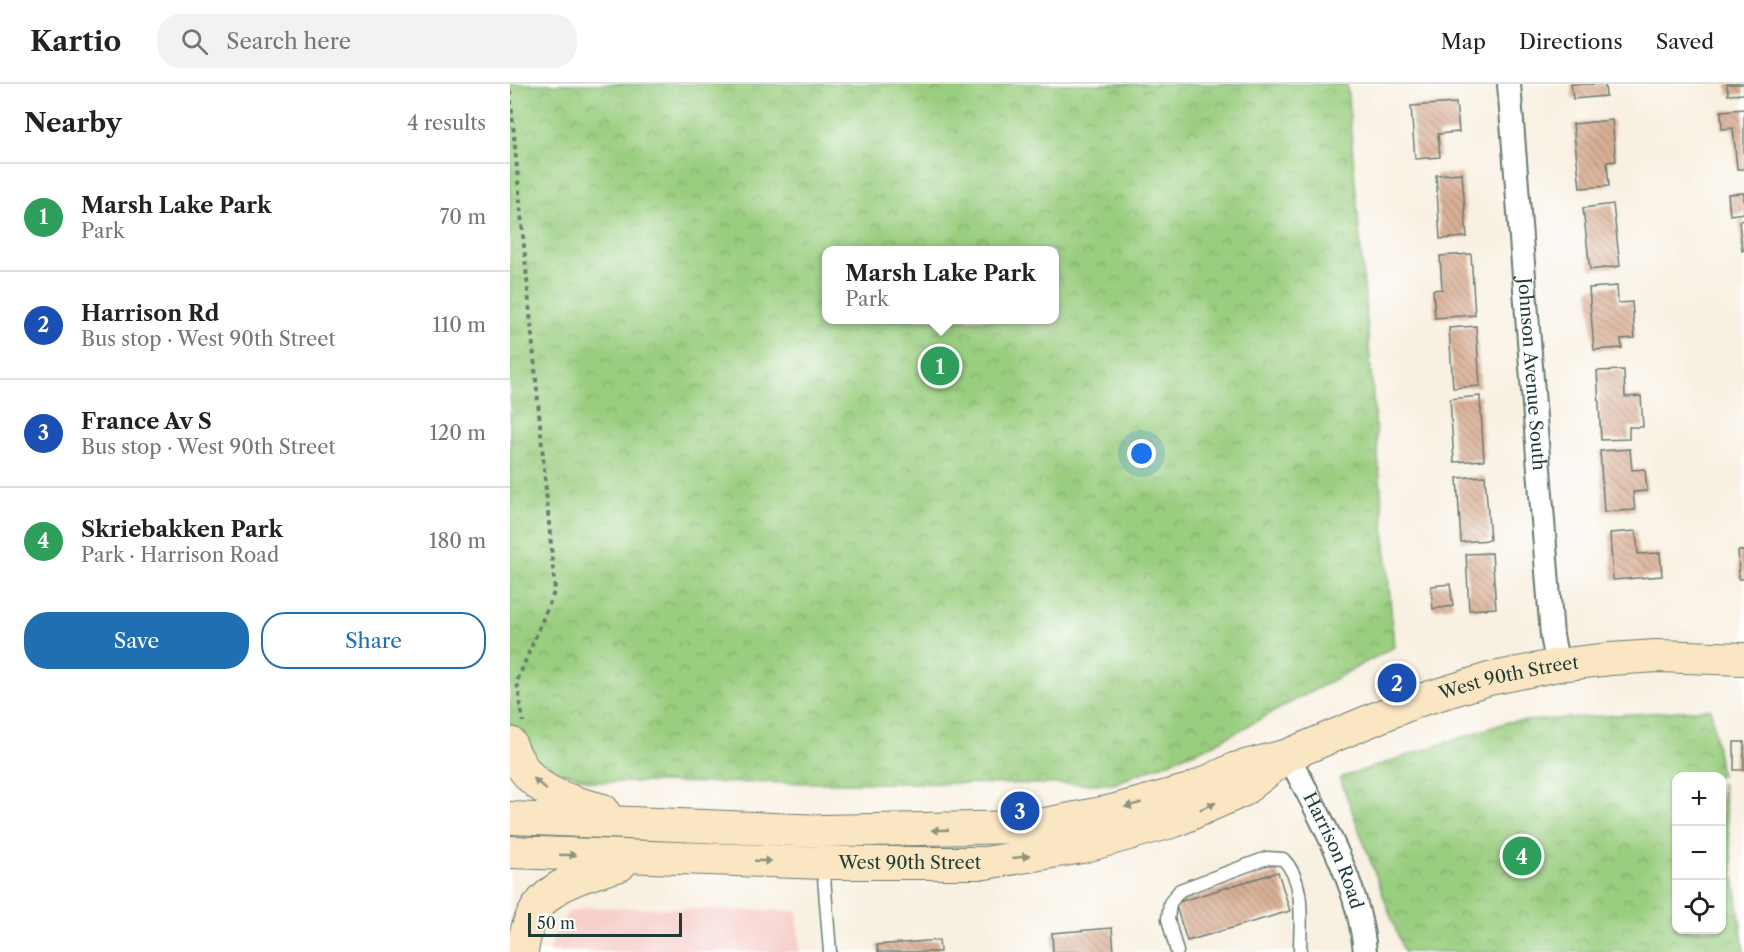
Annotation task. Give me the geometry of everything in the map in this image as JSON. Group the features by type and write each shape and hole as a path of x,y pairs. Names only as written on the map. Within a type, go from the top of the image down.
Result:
{"street":[{"name":"Johnson Avenue South","path":"1509,84 1552,636 1558,665"},
{"name":"West 90th Street","path":"510,852 649,856 822,847 1030,827 1112,811 1190,790 1234,769 1288,755 1417,701 1490,679 1558,665 1657,656 1744,659"},
{"path":"517,735 518,763 553,796 674,825"},
{"name":"Harrison Road","path":"1288,755 1328,834 1350,887 1365,952"},
{"name":"West 90th Street","path":"510,818 674,825 822,847"},
{"path":"522,952 525,933 532,914 544,898 554,890 580,876 649,856"},
{"path":"510,905 514,952"}],"lane":[{"path":"822,847 830,952"},
{"path":"1177,952 1168,919 1170,903 1180,890 1267,858 1283,859 1293,870 1299,895 1300,952"}],"path":[{"path":"510,91 555,590 517,681 517,735"}],"shaded area":[{"path":"586,907 797,911 800,952 549,952 555,933 568,913"}],"green space":[{"path":"510,84 1347,84 1394,647 1212,745 1113,784 593,782 571,774 510,768"},
{"path":"1711,709 1720,772 1672,772 1672,934 1726,934 1726,813 1744,952 1404,952 1340,778 1508,722"}],"building":[{"path":"1571,84 1605,84 1606,96 1573,99"},
{"path":"1727,84 1744,84 1744,94 1728,95"},
{"path":"1456,103 1459,132 1438,134 1440,157 1415,159 1411,106"},
{"path":"1744,109 1744,169 1737,169 1733,128 1722,129 1721,111"},
{"path":"1612,120 1616,161 1607,162 1609,186 1580,188 1573,124"},
{"path":"1462,173 1467,237 1440,239 1436,175"},
{"path":"1744,193 1744,213 1730,215 1728,194"},
{"path":"1613,204 1620,266 1590,270 1583,208"},
{"path":"1744,220 1744,250 1742,251 1739,221"},
{"path":"1471,254 1475,315 1435,318 1433,290 1442,289 1440,256"},
{"path":"1617,286 1618,303 1632,302 1635,338 1621,339 1622,348 1594,350 1589,288"},
{"path":"1476,326 1480,386 1453,388 1449,328"},
{"path":"1624,370 1625,397 1641,396 1643,427 1629,427 1629,439 1601,440 1597,371"},
{"path":"1480,396 1484,460 1454,462 1450,399"},
{"path":"1630,449 1632,470 1645,469 1647,491 1633,492 1635,510 1604,512 1600,451"},
{"path":"1485,476 1490,540 1461,542 1457,478"},
{"path":"1636,531 1638,554 1660,553 1662,576 1613,580 1610,533"},
{"path":"1738,551 1744,551 1744,579 1739,579"},
{"path":"1492,553 1496,608 1469,610 1466,554"},
{"path":"1450,584 1453,606 1433,609 1431,586"},
{"path":"1734,742 1744,742 1744,770 1734,770"},
{"path":"1278,872 1290,911 1187,941 1175,903"},
{"path":"1112,928 1114,952 1053,952 1052,933"},
{"path":"939,940 940,952 878,952 877,945"}],"place":[{"name":"Marsh Lake Park","path":"940,366"},
{"name":"Harrison Rd","path":"1397,683"},
{"name":"France Av S","path":"1020,811"},
{"name":"Skriebakken Park","path":"1522,856"}]}
